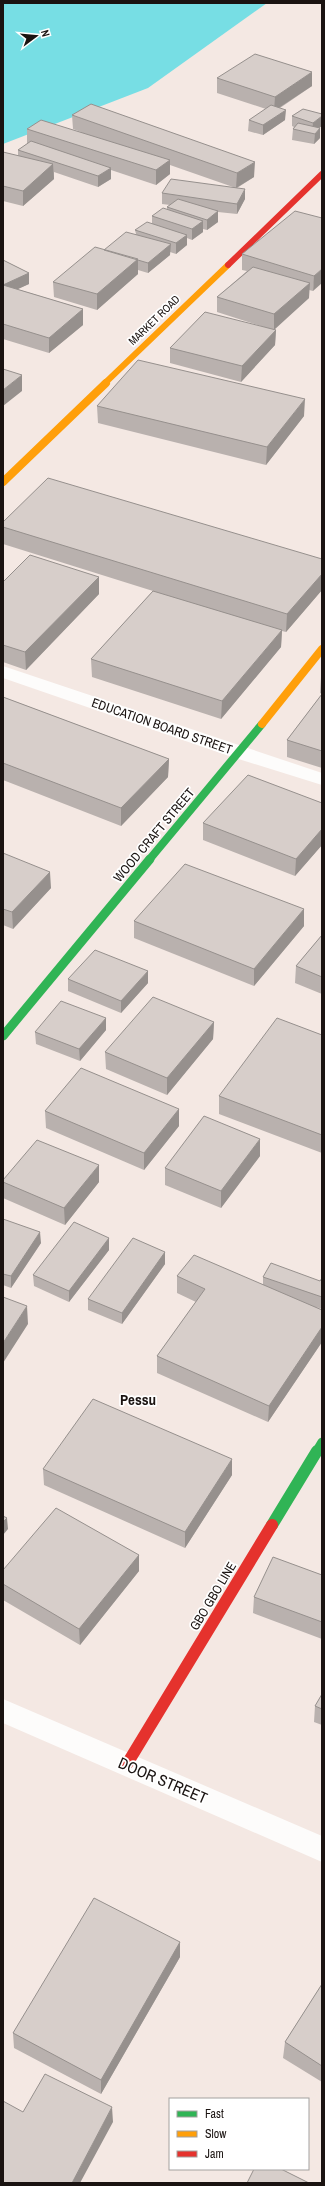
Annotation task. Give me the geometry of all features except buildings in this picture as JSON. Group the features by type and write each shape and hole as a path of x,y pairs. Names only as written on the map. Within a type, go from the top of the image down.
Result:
{"street":[{"name":"MARKET ROAD","path":"3,482 322,174"},
{"name":"WOOD CRAFT STREET","path":"3,1036 239,753 322,649"},
{"name":"EDUCATION BOARD STREET","path":"3,672 239,753 322,778"},
{"name":"GBO GBO LINE","path":"126,1764 322,1442"},
{"name":"DOOR STREET","path":"3,1711 322,1849"}],"water":[{"path":"3,3 267,3 148,88 3,144"}],"traffic: fast":[{"path":"3,1036 262,724"},
{"path":"272,1525 322,1442"}],"traffic: slow":[{"path":"3,482 228,265"},
{"path":"262,724 322,649"}],"traffic: jam":[{"path":"228,265 322,174"},
{"path":"127,1764 272,1525"}],"district":[{"name":"Pessu","path":"138,1399"}]}
